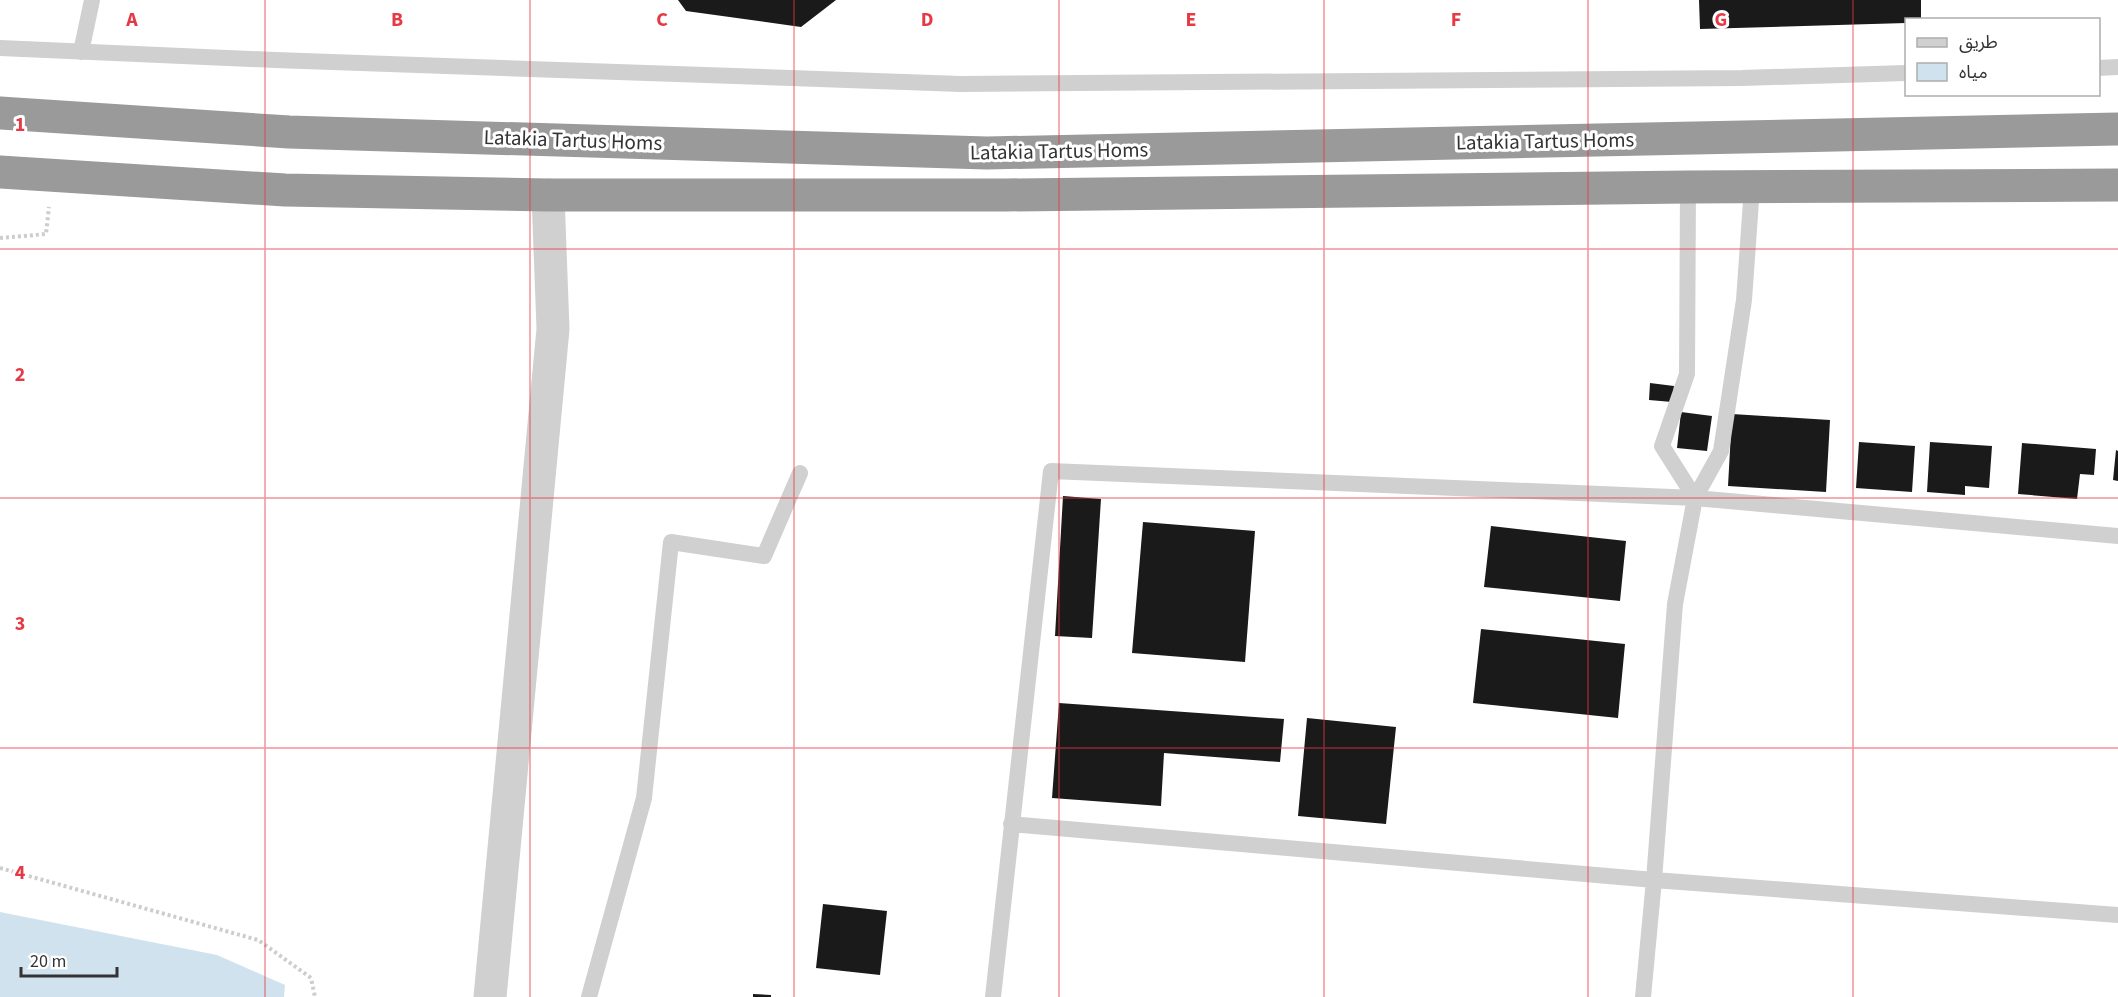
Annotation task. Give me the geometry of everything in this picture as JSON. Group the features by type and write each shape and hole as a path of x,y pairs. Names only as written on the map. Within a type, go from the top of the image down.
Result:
{"highway":[{"name":"Latakia Tartus Homs","path":"0,113 289,132 987,153 2118,129"},
{"path":"0,172 285,190 548,195 1018,195 1688,187 2118,185"}],"street":[{"path":"490,997 553,329 548,195"}],"lane":[{"path":"81,51 92,0"},
{"path":"0,48 961,84 1730,78 1905,73"},
{"path":"2100,68 2118,67"},
{"path":"1688,187 1687,374 1662,447 1695,498"},
{"path":"1643,997 1675,604 1695,498 1721,451 1744,300 1752,187"},
{"path":"993,997 1051,471 1695,498 2118,536"},
{"path":"590,997 644,798 671,542 764,556 800,473"},
{"path":"1011,824 1654,880 2118,915"}],"path":[{"path":"0,238 46,234"},
{"path":"0,868 258,940 311,978 315,997"}],"water":[{"path":"0,912 217,955 285,985 284,997 0,997"}],"building":[{"path":"678,0 836,0 801,27 686,11"},
{"path":"1699,0 1921,0 1921,18 1905,18 1905,23 1700,29"},
{"path":"1650,383 1674,386 1672,402 1649,400"},
{"path":"1681,412 1712,416 1707,451 1677,448"},
{"path":"1732,414 1830,420 1826,492 1728,486"},
{"path":"1859,442 1915,446 1912,492 1856,488"},
{"path":"1930,442 1992,446 1989,488 1965,486 1965,495 1927,492"},
{"path":"2022,443 2096,449 2094,475 2080,474 2077,499 2018,494"},
{"path":"2116,450 2118,451 2118,481 2113,480"},
{"path":"1063,496 1101,499 1092,638 1055,636"},
{"path":"1143,522 1255,531 1245,662 1132,653"},
{"path":"1491,526 1626,541 1620,601 1484,587"},
{"path":"1481,629 1625,644 1618,718 1473,703"},
{"path":"1059,703 1284,719 1280,762 1164,753 1161,806 1052,798"},
{"path":"1307,718 1396,727 1386,824 1298,816"},
{"path":"823,904 887,911 880,975 816,968"},
{"path":"753,994 771,995 771,997 753,997"}]}
